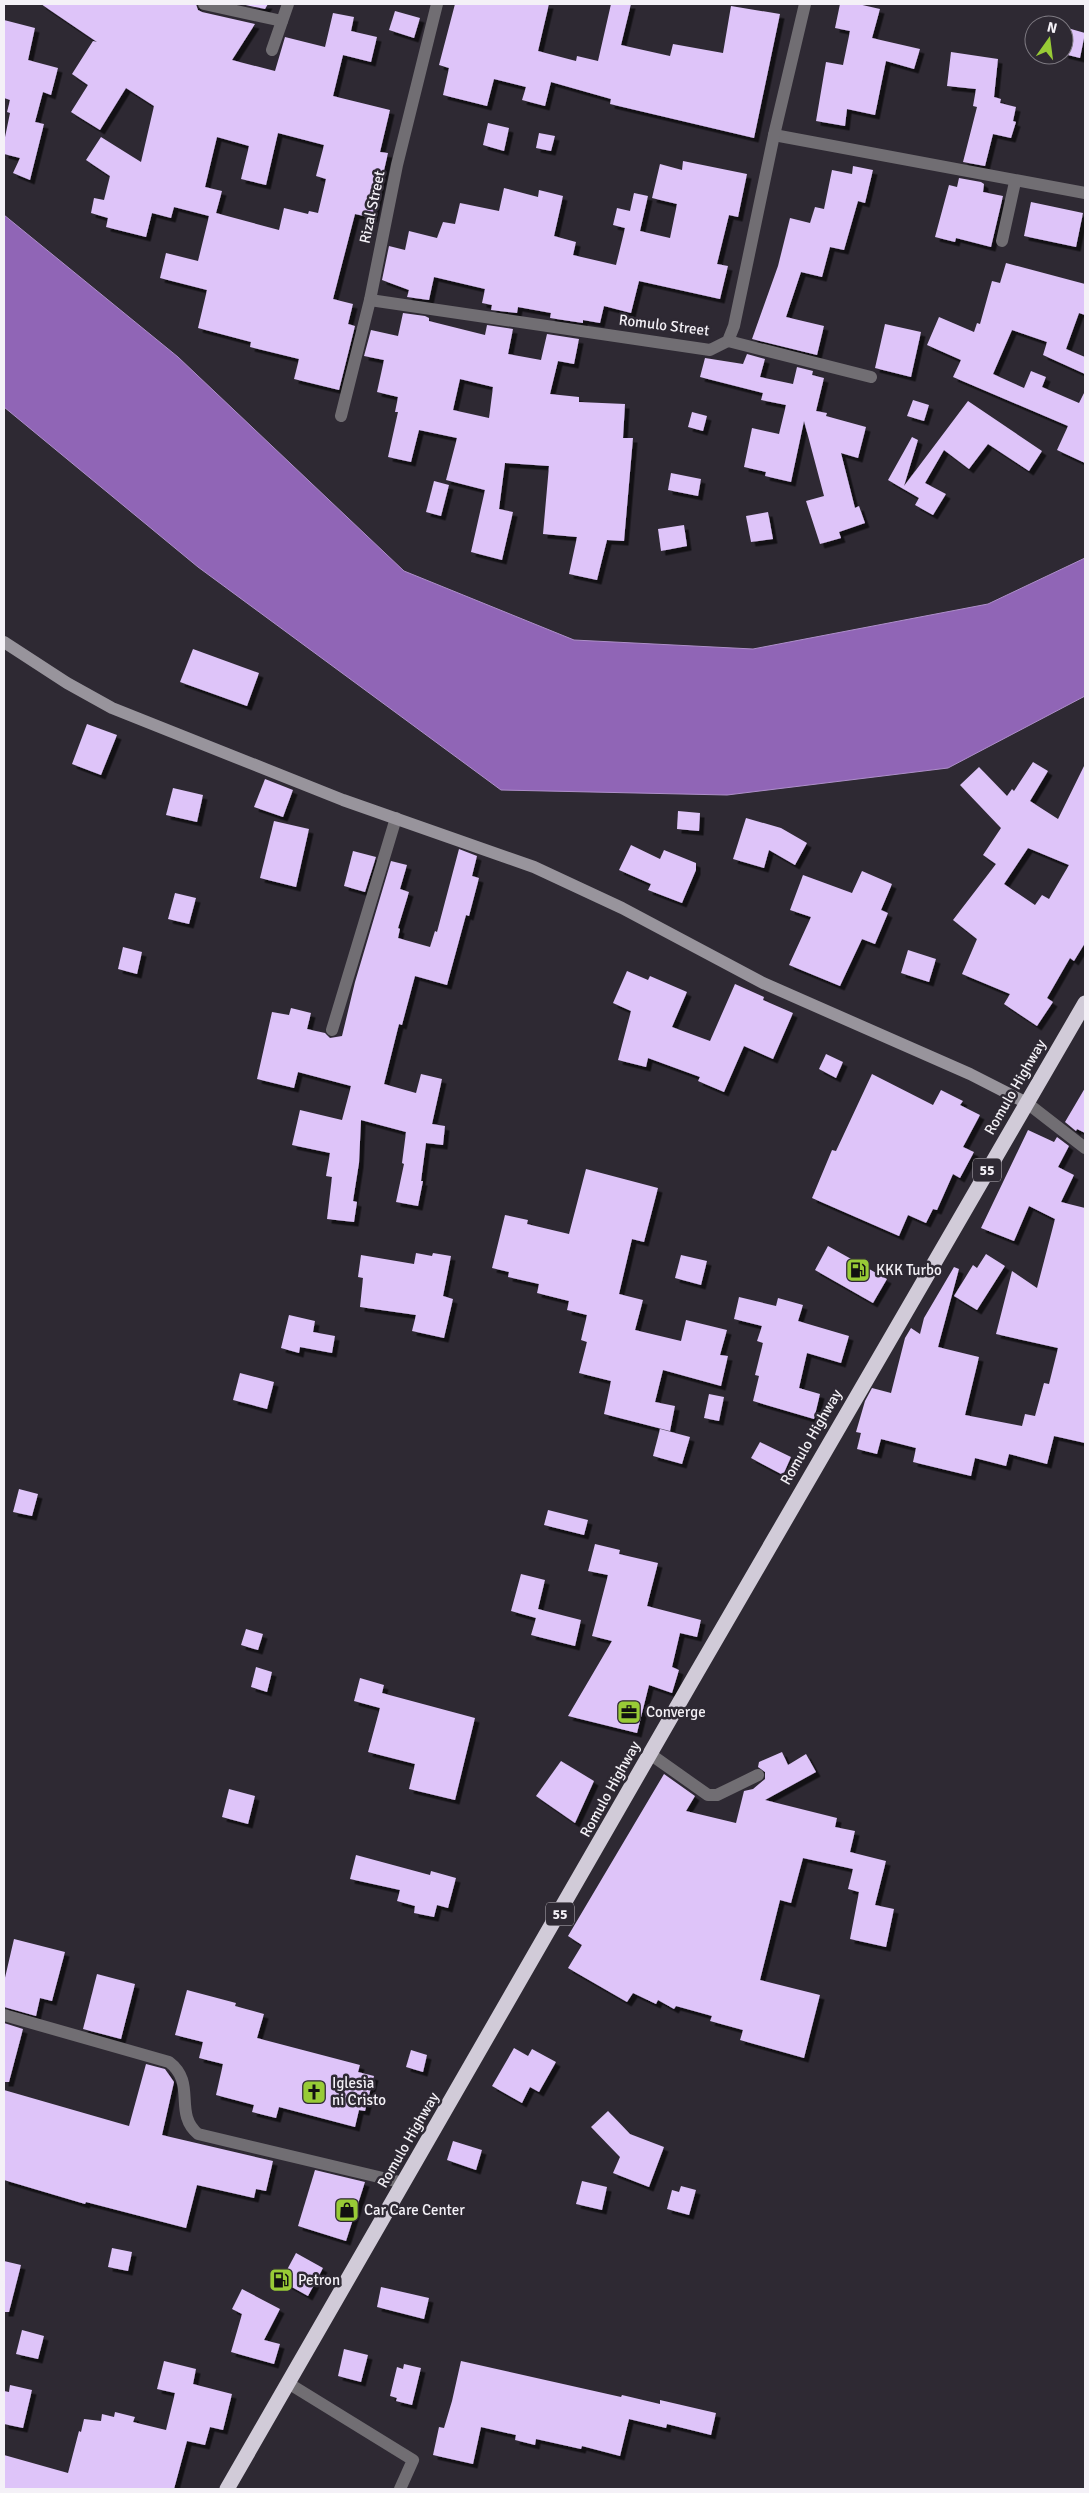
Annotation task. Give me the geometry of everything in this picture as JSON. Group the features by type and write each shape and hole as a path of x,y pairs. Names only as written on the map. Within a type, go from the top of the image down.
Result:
{"highway":[{"name":"Romulo Highway","path":"227,2489 1085,1003"}],"street":[{"path":"204,4 282,21"},
{"path":"272,50 288,4"},
{"name":"Rizal Street","path":"341,416 370,300 397,165 436,4"},
{"name":"Romulo Street","path":"370,300 710,350 728,341 734,326 774,135 805,4"},
{"path":"774,135 1015,182 1085,193"},
{"path":"1002,241 1015,182"},
{"path":"728,341 871,377"},
{"path":"4,642 67,683 112,708 245,763 534,867 581,888 763,982 970,1074 1027,1102 1085,1148"},
{"path":"332,1030 396,818"},
{"path":"650,1754 708,1795 717,1795 758,1775"},
{"path":"4,2015 169,2062 182,2075 185,2086 187,2120 198,2134 404,2184"},
{"path":"288,2383 413,2460 400,2489"}],"shaded area":[{"path":"4,215 178,357 404,571 574,640 753,649 988,604 1085,558 1085,696 948,768 727,795 501,790 198,567 4,407"}],"building":[{"path":"41,4 196,4 198,10 202,12 255,24 232,60 275,71 285,37 325,47 333,13 354,17 351,31 377,37 371,62 343,55 333,96 390,110 380,152 388,153 373,218 355,214 333,299 353,304 348,324 355,326 339,390 294,379 299,359 250,347 251,342 198,328 207,290 160,278 166,253 198,261 209,216 174,207 171,218 152,213 146,237 106,227 108,218 91,213 94,198 104,200 110,176 86,160 101,137 141,162 154,106 126,88 100,130 71,112 88,85 72,74 93,41 97,42","holes":["278,133 324,145 316,176 326,179 318,213 309,211 308,214 284,208 279,230 216,213 222,191 205,187 217,137 249,146 241,179 266,185"]},
{"path":"241,4 268,4 265,9"},
{"path":"455,4 549,4 538,51 576,61 577,56 598,61 611,4 631,4 621,45 670,56 673,44 723,53 731,6 780,14 754,138 610,104 611,99 551,82 545,106 522,100 526,87 494,79 487,106 443,95 449,68 439,65"},
{"path":"840,4 858,4 880,9 872,38 920,49 914,69 886,61 875,115 847,109 845,126 816,121 826,62 843,65 850,31 835,28"},
{"path":"395,11 420,18 414,38 389,30"},
{"path":"4,20 35,28 28,60 58,68 51,95 43,92 35,122 44,124 30,180 13,173 20,158 4,154 4,142 10,113 7,112 10,100 4,98"},
{"path":"1074,30 1085,33 1080,58 1074,56"},
{"path":"951,52 998,59 994,97 1001,99 1000,103 1016,107 1013,121 1016,122 1011,138 993,134 985,166 963,162 977,107 973,106 976,89 947,86"},
{"path":"488,123 509,128 504,151 483,145"},
{"path":"539,133 555,136 551,151 536,148"},
{"path":"683,161 747,174 738,217 729,215 717,264 728,266 720,299 639,281 631,313 604,306 600,323 583,320 583,323 550,318 551,313 518,307 517,313 491,310 492,305 482,303 485,289 434,277 429,300 407,297 409,290 382,280 389,246 405,250 409,231 437,238 443,222 455,224 460,203 499,211 504,188 538,197 539,190 563,196 554,236 576,242 573,255 616,265 625,228 613,225 617,208 630,211 634,193 648,196 640,231 670,238 677,204 652,198 660,164 682,170"},
{"path":"853,166 873,170 865,203 858,201 844,250 830,247 822,277 801,272 786,317 824,326 817,355 752,339 778,266 790,218 810,223 815,207 824,209 832,170 852,174"},
{"path":"959,178 981,182 984,184 983,192 1003,196 991,247 956,238 955,242 935,237 949,185 957,187"},
{"path":"1031,202 1083,213 1076,247 1024,236"},
{"path":"1006,263 1085,284 1085,315 1079,313 1066,349 1085,357 1085,374 1043,355 1047,342 1012,330 993,374 1024,388 1031,371 1046,377 1042,387 1079,403 1085,391 1085,463 1057,450 1068,426 953,377 961,360 927,345 939,317 974,332 977,323 980,324 992,281 1000,283"},
{"path":"403,313 425,316 429,318 429,321 485,335 487,325 513,329 508,354 541,360 547,334 579,339 574,364 558,361 550,394 579,397 579,402 625,404 623,438 633,438 624,541 607,540 597,580 569,574 577,537 543,534 549,466 505,463 499,509 513,512 502,560 471,552 485,490 446,480 457,438 419,430 411,462 388,457 398,412 395,412 398,397 377,392 384,360 364,356 371,330 398,336","holes":["460,379 493,387 489,418 453,410"]},
{"path":"885,324 921,332 911,377 875,368"},
{"path":"747,354 765,359 760,377 793,384 797,367 813,371 812,375 824,378 816,411 827,413 826,416 866,427 858,458 841,453 855,508 859,506 865,523 839,532 841,538 820,544 806,501 824,496 804,421 791,482 765,476 766,472 744,467 752,428 779,434 786,405 761,400 763,393 700,377 705,358 743,364"},
{"path":"913,400 929,405 924,421 907,416"},
{"path":"968,401 1042,451 1029,471 988,444 969,469 944,450 925,483 946,494 933,515 915,505 919,498 888,480 912,437 918,440 904,486"},
{"path":"692,412 707,416 703,431 688,427"},
{"path":"671,473 701,479 698,496 668,490"},
{"path":"434,481 449,485 441,516 426,512"},
{"path":"768,512 773,539 751,542 746,516"},
{"path":"684,525 687,546 661,551 658,529"},
{"path":"193,649 259,673 247,706 180,682"},
{"path":"87,724 117,735 101,775 72,764"},
{"path":"1033,762 1048,771 1030,801 1058,819 1085,764 1085,943 1074,961 1070,958 1047,998 1053,1002 1037,1026 1004,1004 1010,994 962,974 977,939 953,920 996,864 983,855 1001,828 960,785 979,767 1007,796 1012,789 1014,791","holes":["1028,848 1069,865 1049,899 1042,895 1035,905 1004,884"]},
{"path":"265,779 293,790 283,817 254,807"},
{"path":"173,788 203,795 197,822 166,815"},
{"path":"678,811 700,813 699,831 677,829"},
{"path":"746,818 781,828 807,843 795,865 769,850 764,868 733,859"},
{"path":"274,821 309,829 296,887 260,878"},
{"path":"631,845 660,859 664,850 696,863 696,870 682,903 648,890 651,884 619,870"},
{"path":"459,849 477,856 472,876 479,878 469,916 466,915 447,985 415,976 402,1025 399,1024 384,1084 416,1093 421,1074 442,1079 432,1124 445,1126 443,1145 426,1143 421,1181 423,1181 418,1206 396,1202 404,1164 402,1163 406,1132 361,1120 359,1163 353,1201 357,1202 354,1222 327,1219 332,1177 326,1176 330,1153 292,1145 300,1110 342,1120 351,1086 298,1072 294,1088 257,1079 272,1012 289,1015 291,1008 311,1013 307,1029 325,1033 330,1038 342,1036 355,982 391,861 407,865 400,889 409,892 398,928 400,929 398,938 430,947 435,931 437,932"},
{"path":"353,851 376,857 365,892 344,886"},
{"path":"862,871 892,884 881,910 888,913 875,944 862,939 840,986 789,965 811,917 790,910 803,875 852,893"},
{"path":"175,893 196,898 189,924 168,919"},
{"path":"123,947 142,952 137,974 118,969"},
{"path":"908,950 936,959 929,982 901,973"},
{"path":"627,971 648,980 650,976 687,992 672,1027 710,1041 735,984 764,997 763,1000 793,1013 773,1059 744,1046 724,1092 698,1081 700,1077 648,1058 646,1067 618,1060 631,1011 613,1003"},
{"path":"826,1054 843,1062 836,1078 819,1069"},
{"path":"872,1074 933,1105 941,1090 963,1101 960,1105 980,1115 963,1147 974,1152 960,1178 953,1174 937,1210 933,1209 926,1223 908,1215 899,1236 812,1198 832,1150 836,1151"},
{"path":"1085,1088 1085,1133 1077,1129 1076,1131 1065,1122"},
{"path":"1028,1130 1054,1142 1057,1137 1069,1146 1058,1167 1074,1175 1061,1202 1085,1208 1085,1443 1054,1436 1047,1464 1009,1454 1006,1466 975,1458 971,1476 913,1462 916,1448 881,1439 877,1454 857,1449 861,1433 856,1432 865,1401 872,1388 891,1393 905,1338 911,1328 920,1334 924,1318 954,1267 959,1269 938,1347 979,1357 965,1415 1022,1426 1025,1414 1035,1416 1044,1383 1049,1384 1058,1348 996,1334 1012,1271 1037,1288 1055,1219 1029,1206 1014,1241 981,1228"},
{"path":"586,1169 658,1188 644,1242 632,1239 619,1294 643,1300 635,1330 681,1341 686,1320 727,1330 720,1355 728,1356 721,1386 663,1370 655,1402 675,1406 670,1431 604,1414 611,1381 579,1373 587,1342 581,1340 587,1315 567,1310 569,1301 537,1293 539,1284 508,1277 509,1272 492,1268 505,1215 528,1220 527,1224 569,1234"},
{"path":"828,1246 887,1279 873,1303 815,1270"},
{"path":"416,1253 432,1256 433,1253 451,1256 443,1296 453,1299 444,1338 412,1331 416,1315 360,1307 363,1278 358,1277 361,1255 414,1264"},
{"path":"986,1254 1005,1266 977,1310 954,1296 973,1265 977,1268"},
{"path":"681,1255 707,1261 701,1285 675,1278"},
{"path":"739,1297 776,1306 778,1298 803,1305 798,1321 849,1336 841,1363 807,1353 799,1388 820,1394 814,1419 753,1401 759,1376 755,1375 763,1343 757,1341 762,1326 734,1319"},
{"path":"289,1315 315,1321 313,1332 335,1336 332,1353 300,1347 299,1353 281,1348"},
{"path":"240,1373 274,1382 267,1409 233,1400"},
{"path":"709,1394 724,1397 719,1421 704,1418"},
{"path":"660,1429 690,1437 682,1464 653,1456"},
{"path":"760,1442 791,1457 783,1475 751,1458"},
{"path":"19,1489 38,1494 32,1516 13,1512"},
{"path":"548,1510 588,1520 584,1535 544,1525"},
{"path":"595,1544 620,1550 619,1554 658,1563 647,1606 701,1620 697,1637 680,1633 672,1667 679,1670 672,1693 649,1685 637,1733 568,1716 612,1641 592,1636 608,1575 588,1571"},
{"path":"521,1574 545,1580 538,1609 581,1620 575,1646 531,1635 536,1618 511,1611"},
{"path":"246,1629 263,1634 258,1650 241,1645"},
{"path":"256,1667 272,1672 267,1692 251,1687"},
{"path":"360,1678 384,1685 382,1693 475,1718 455,1800 409,1789 415,1764 368,1752 380,1708 354,1701"},
{"path":"782,1752 788,1765 806,1754 816,1772 765,1800 837,1818 835,1827 855,1831 850,1852 886,1861 875,1905 894,1909 886,1947 850,1939 859,1892 848,1889 853,1869 803,1858 791,1903 780,1900 760,1980 820,1995 804,2058 740,2040 743,2030 710,2021 712,2016 676,2006 674,2009 658,2000 656,2004 633,1993 627,2002 568,1968 582,1945 568,1936 664,1774 695,1796 686,1811 736,1823 744,1791 753,1789 765,1779 765,1772 758,1767 759,1762"},
{"path":"561,1761 594,1781 575,1823 536,1796"},
{"path":"229,1789 255,1796 248,1824 222,1817"},
{"path":"356,1855 430,1875 431,1871 456,1878 448,1908 437,1905 434,1917 414,1913 415,1906 397,1901 400,1890 350,1879"},
{"path":"14,1939 65,1952 52,2001 40,1998 36,2016 4,2007 4,1982"},
{"path":"97,1974 135,1984 121,2039 83,2029"},
{"path":"187,1990 236,2003 235,2006 264,2014 257,2038 360,2065 358,2072 374,2076 365,2111 359,2110 355,2127 279,2107 276,2118 252,2112 254,2105 216,2095 223,2064 199,2058 203,2042 175,2035"},
{"path":"4,2023 23,2029 9,2082 4,2082"},
{"path":"514,2048 528,2056 532,2049 556,2062 539,2092 530,2087 522,2103 492,2086"},
{"path":"411,2050 427,2055 423,2072 406,2067"},
{"path":"146,2064 165,2069 174,2082 162,2135 273,2161 266,2191 256,2189 254,2198 197,2185 186,2228 86,2202 85,2204 4,2180 4,2090 129,2126"},
{"path":"608,2111 630,2134 664,2147 649,2187 613,2173 620,2157 591,2127"},
{"path":"453,2141 482,2150 476,2170 447,2160"},
{"path":"315,2170 365,2182 346,2241 298,2226"},
{"path":"582,2181 607,2187 602,2210 576,2204"},
{"path":"681,2186 696,2190 689,2215 667,2209 672,2190 679,2192"},
{"path":"112,2248 132,2252 128,2271 108,2267"},
{"path":"296,2253 323,2268 308,2296 281,2281"},
{"path":"4,2261 21,2265 9,2312 4,2312"},
{"path":"381,2287 429,2298 424,2319 377,2307"},
{"path":"242,2289 280,2309 264,2340 280,2344 274,2364 231,2352 242,2314 232,2309"},
{"path":"22,2330 44,2336 38,2359 16,2354"},
{"path":"344,2349 368,2355 361,2382 338,2376"},
{"path":"164,2361 196,2369 193,2384 232,2394 223,2430 210,2427 205,2445 187,2441 174,2489 4,2489 4,2455 68,2473 84,2419 101,2421 102,2414 114,2417 115,2412 135,2417 133,2422 166,2430 175,2393 157,2389"},
{"path":"461,2361 621,2397 622,2395 660,2404 660,2400 716,2413 711,2435 667,2424 666,2428 629,2419 620,2456 582,2446 581,2449 536,2439 535,2445 515,2440 516,2435 481,2427 473,2464 433,2455 439,2427 444,2428"},
{"path":"404,2364 421,2368 412,2405 396,2401 397,2398 390,2396 397,2367 403,2369"},
{"path":"10,2385 32,2390 23,2428 4,2424 4,2391 9,2392"}],"place":[{"name":"KKK Turbo","path":"858,1270"},
{"name":"Converge","path":"629,1712"},
{"name":"Iglesia ni Cristo","path":"314,2092"},
{"name":"Car Care Center","path":"347,2210"},
{"name":"Petron","path":"281,2280"}]}
